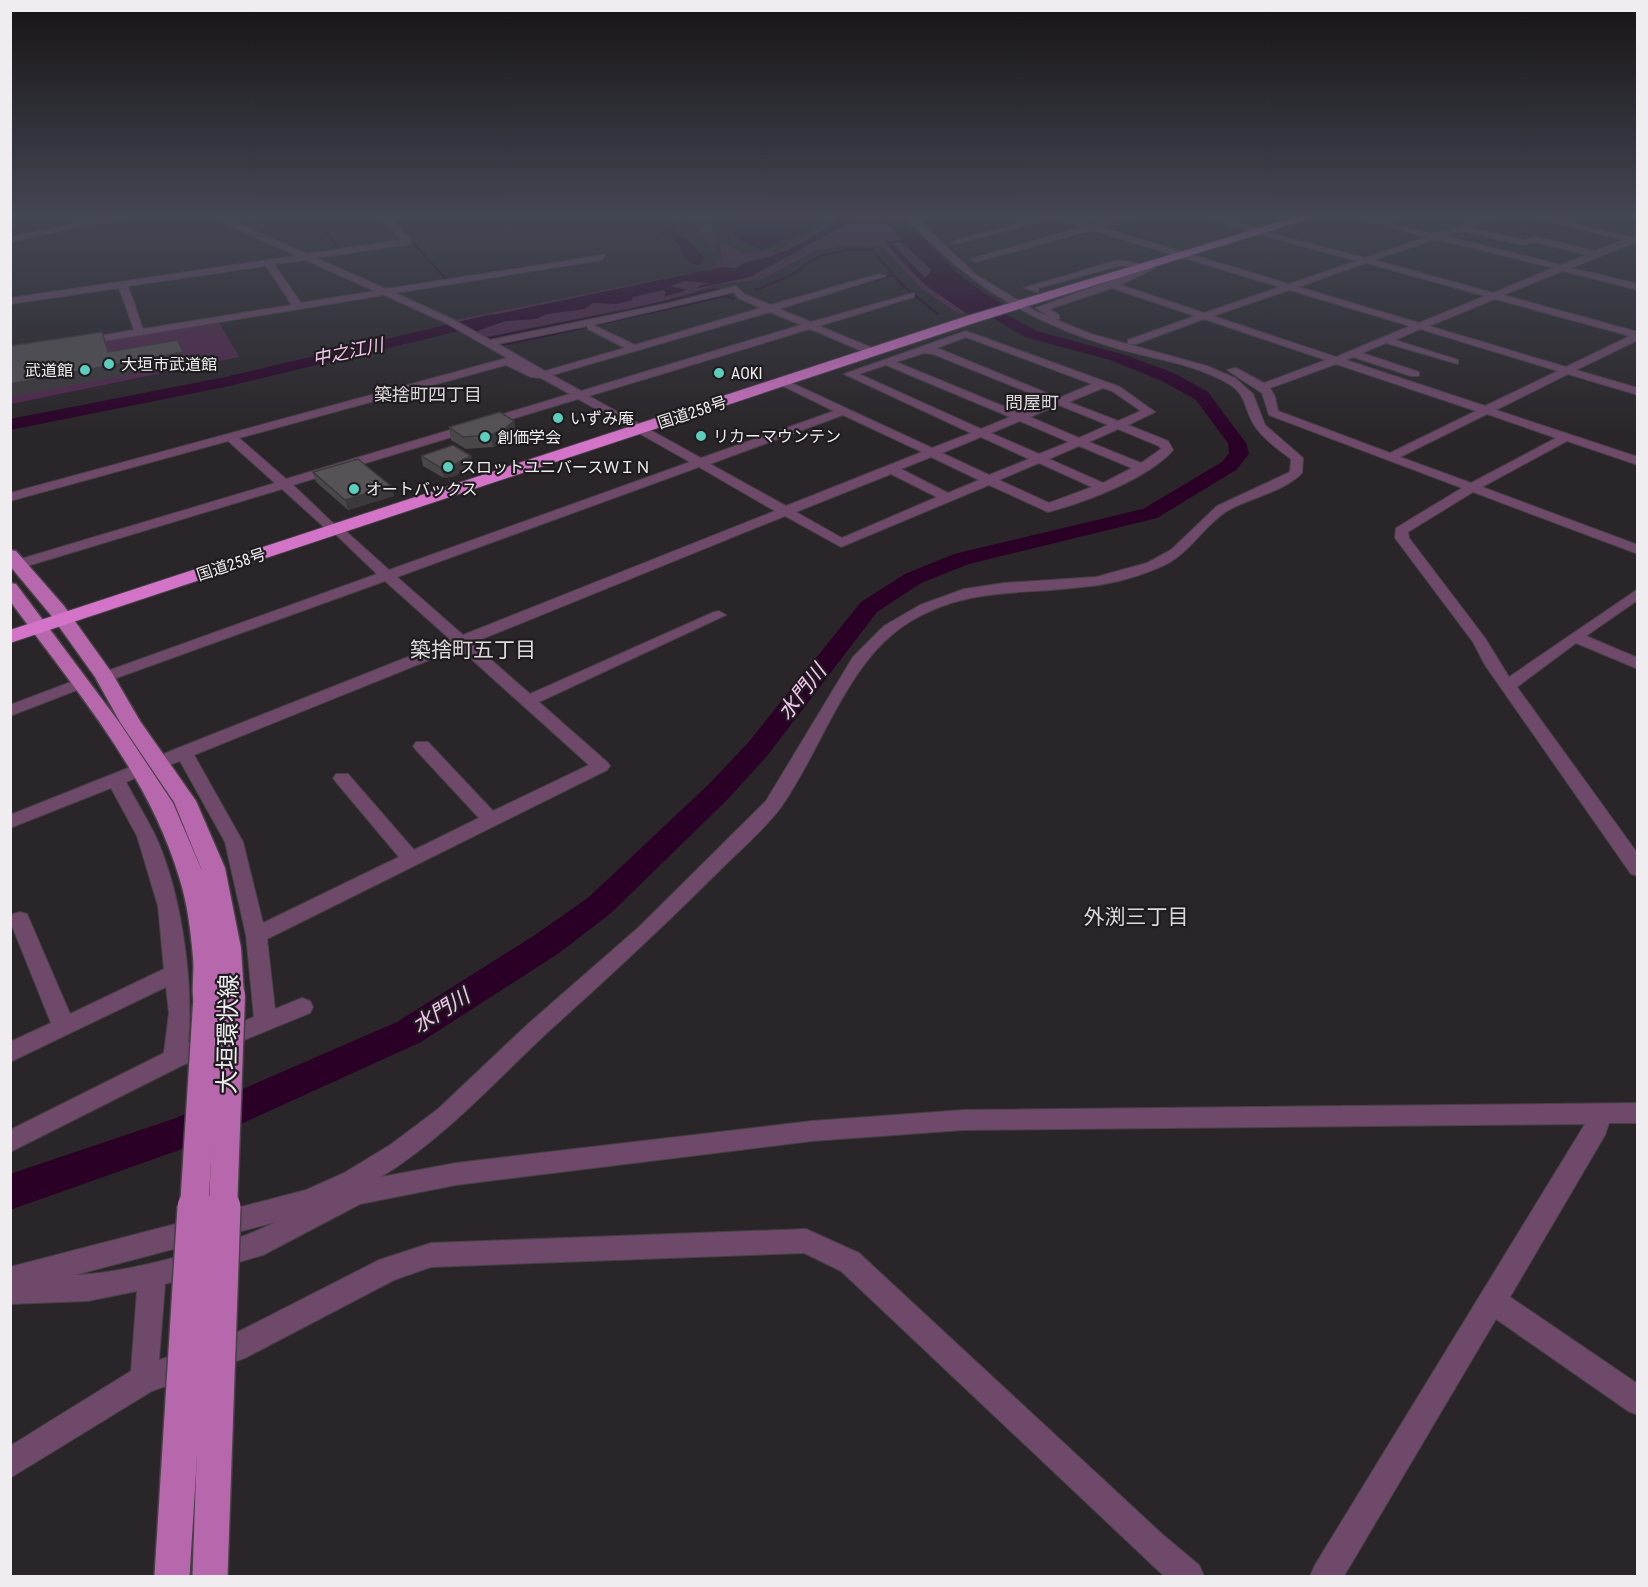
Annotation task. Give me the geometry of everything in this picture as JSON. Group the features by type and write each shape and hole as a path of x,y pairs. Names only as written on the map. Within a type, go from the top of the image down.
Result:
{"highway":[{"name":"国道258号","path":"637,426 783,382 866,349 1057,291"},
{"name":"国道258号","path":"10,637 37,623 61,615 968,318"},
{"name":"国道258号","path":"10,626 37,623"}],"main road":[{"name":"大垣環状線","path":"15,560 61,615 105,677 130,722 192,878 206,958 219,999 210,1576"},
{"name":"大垣環状線","path":"10,588 112,727 149,767"},
{"name":"大垣環状線","path":"172,1576 219,999"}],"street":[{"path":"10,301 80,291"},
{"path":"125,291 139,332"},
{"path":"288,291 298,306"},
{"path":"69,344 391,291"},
{"path":"489,343 727,291"},
{"path":"738,291 766,310 810,325 866,349"},
{"path":"10,497 507,361 535,375 545,374 831,291"},
{"path":"10,1291 88,1288 152,1275 254,1246 354,1187 446,1116 536,1030 646,932 773,805 872,642 895,625 934,604 963,595 1002,587 1093,583 1164,561 1178,552 1210,518 1223,509 1286,481 1296,473 1297,458 1262,429 1255,420 1252,397 1234,382 1205,369 1081,334 1047,322 1012,305 993,291"},
{"path":"1089,291 1060,299 1041,308 1074,325 1229,369 1263,387 1274,401 1273,413 1638,550"},
{"path":"1130,291 1638,461"},
{"path":"1132,342 1278,291"},
{"path":"1303,291 1638,392"},
{"path":"1478,291 1638,336"},
{"path":"1263,387 1334,361 1503,291"},
{"path":"385,292 449,321 489,343 841,543 1149,412 1133,398 1102,384 1023,357 966,334 849,374"},
{"path":"15,560 285,484 911,295"},
{"path":"591,327 634,348"},
{"path":"1390,457 1638,336"},
{"path":"1384,340 1454,362"},
{"path":"783,382 1048,508 1104,488 1144,469 1167,450 1164,444 1118,425 935,351 924,350"},
{"path":"1352,352 1415,374"},
{"path":"887,362 1144,469"},
{"path":"828,364 1104,488"},
{"path":"10,822 1102,384"},
{"path":"105,677 844,411"},
{"path":"231,437 601,766 256,935"},
{"path":"1566,437 1471,488 1401,531 1402,538 1480,641 1638,869"},
{"path":"891,469 948,498"},
{"path":"1509,686 1638,593"},
{"path":"529,700 719,615"},
{"path":"1575,637 1638,664"},
{"path":"10,711 79,684"},
{"path":"422,746 491,820"},
{"path":"184,752 234,842 256,935 265,1022"},
{"path":"342,778 411,859"},
{"path":"116,780 149,846 168,906 180,1013 175,1058"},
{"path":"20,919 64,1027"},
{"path":"10,1053 177,972"},
{"path":"10,1142 175,1058 302,1007"},
{"path":"10,1280 309,1202 354,1187 812,1131 964,1120 1638,1113"},
{"path":"1326,1576 1597,1128 1596,1114"},
{"path":"10,1463 144,1378 235,1348 388,1269 431,1255 806,1241 850,1262 1151,1545 1188,1576"},
{"path":"144,1378 152,1275"},
{"path":"1492,1300 1638,1401"}],"shaded area":[{"path":"600,291 606,291 459,322 456,320"},
{"path":"607,291 659,291 631,297 633,300 617,304 593,303 584,309 547,314 536,319 505,321 474,332 456,323"},
{"path":"653,291 665,291 664,295 697,291 664,301 486,337 476,332 505,321 536,319 547,314 580,310 593,303 617,304"},
{"path":"665,291 683,291 664,297"},
{"path":"712,291 642,308 487,340 483,338"},
{"path":"925,291 936,291 966,313 959,314"},
{"path":"934,291 982,291 1006,306 972,317"},
{"name":"大垣市武道館","path":"219,322 239,357 11,404 11,356"}],"building":[{"path":"102,332 108,352 178,340 183,352 10,384 10,346"},
{"path":"500,412 514,421 503,430 490,435 463,437 449,427"},
{"path":"453,445 471,456 452,466 441,468 421,456"},
{"name":"オートバックス","path":"358,459 391,486 345,500 313,472"}],"waterway":[{"path":"909,291 938,314"},
{"path":"546,336 726,296 734,299"},
{"name":"水門川","path":"10,1192 186,1131 409,1032 547,944 600,905 718,792 757,750 869,607 890,591 913,578 962,559 1150,514 1229,466 1239,454 1237,443 1202,396 1168,377 1116,357 1031,334 965,296"},
{"name":"中之江川","path":"10,425 225,382 492,319"},
{"path":"504,344 553,334"}],"place":[{"name":"大垣市武道館","path":"109,364"},
{"name":"武道館","path":"85,370"},
{"name":"AOKI","path":"719,373"},
{"name":"いずみ庵","path":"558,418"},
{"name":"リカーマウンテン","path":"701,436"},
{"name":"創価学会","path":"485,437"},
{"name":"スロットユニバースＷＩＮ","path":"448,467"},
{"name":"オートバックス","path":"354,489"}],"district":[{"name":"築捨町四丁目","path":"428,395"},
{"name":"問屋町","path":"1032,403"},
{"name":"築捨町五丁目","path":"473,650"},
{"name":"外渕三丁目","path":"1136,917"}]}
